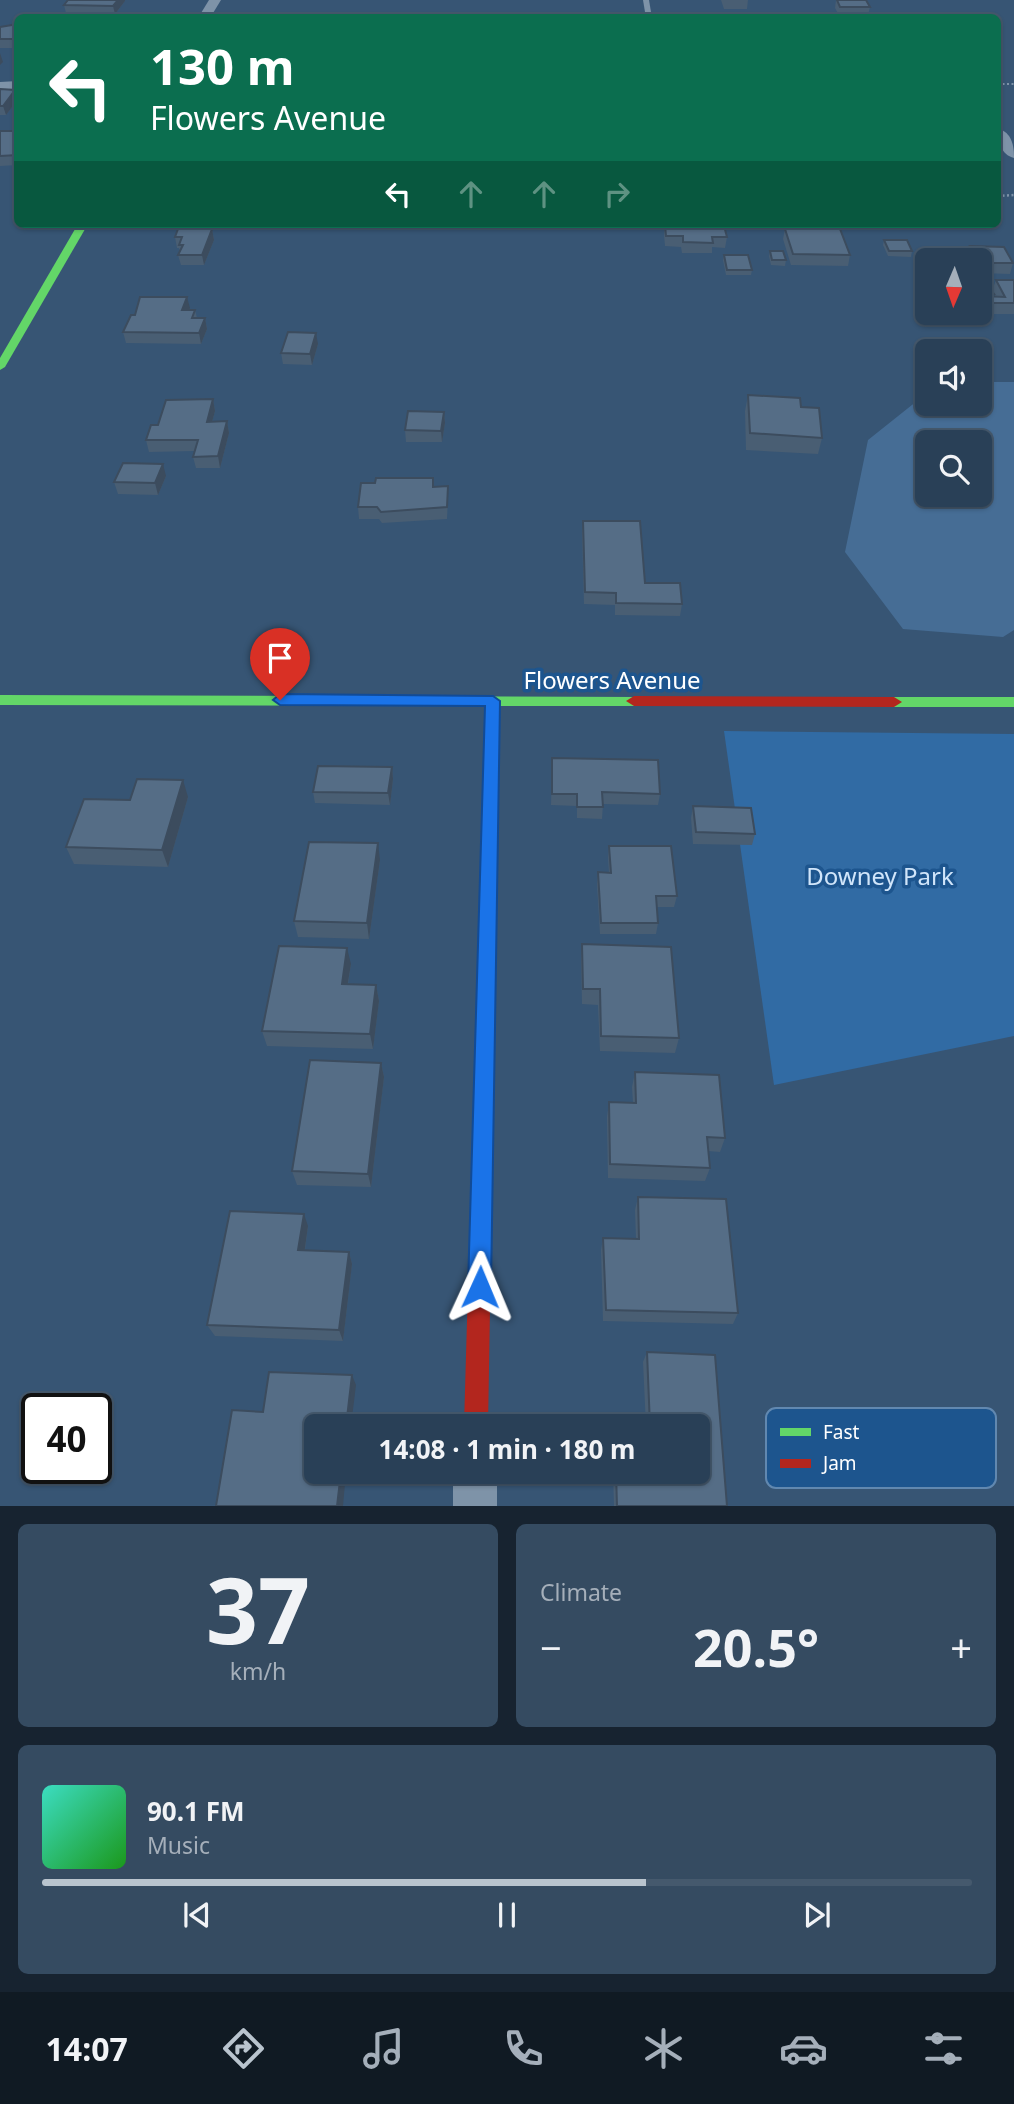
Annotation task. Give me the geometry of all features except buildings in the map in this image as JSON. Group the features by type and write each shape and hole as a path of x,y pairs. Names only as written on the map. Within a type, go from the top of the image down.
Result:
{"street":[{"path":"1001,137 1014,153"},
{"path":"0,367 81,228"},
{"name":"Flowers Avenue","path":"0,700 1014,702"},
{"path":"476,1414 493,701"},
{"path":"475,1484 475,1506"}],"green space":[{"name":"Downey Park","path":"724,731 1014,734 1014,1036 774,1085"}],"shaded area":[{"path":"992,382 1014,382 1014,630 1003,637 903,629 845,552 868,440 915,403 915,416 992,416"}],"traffic: fast":[{"path":"0,367 81,228"},
{"path":"0,700 634,701"},
{"path":"480,1251 493,701"},
{"path":"894,702 1014,702"}],"traffic: jam":[{"path":"634,701 894,702"},
{"path":"476,1414 480,1251"}],"route":[{"path":"280,700 493,701 480,1287"}]}
